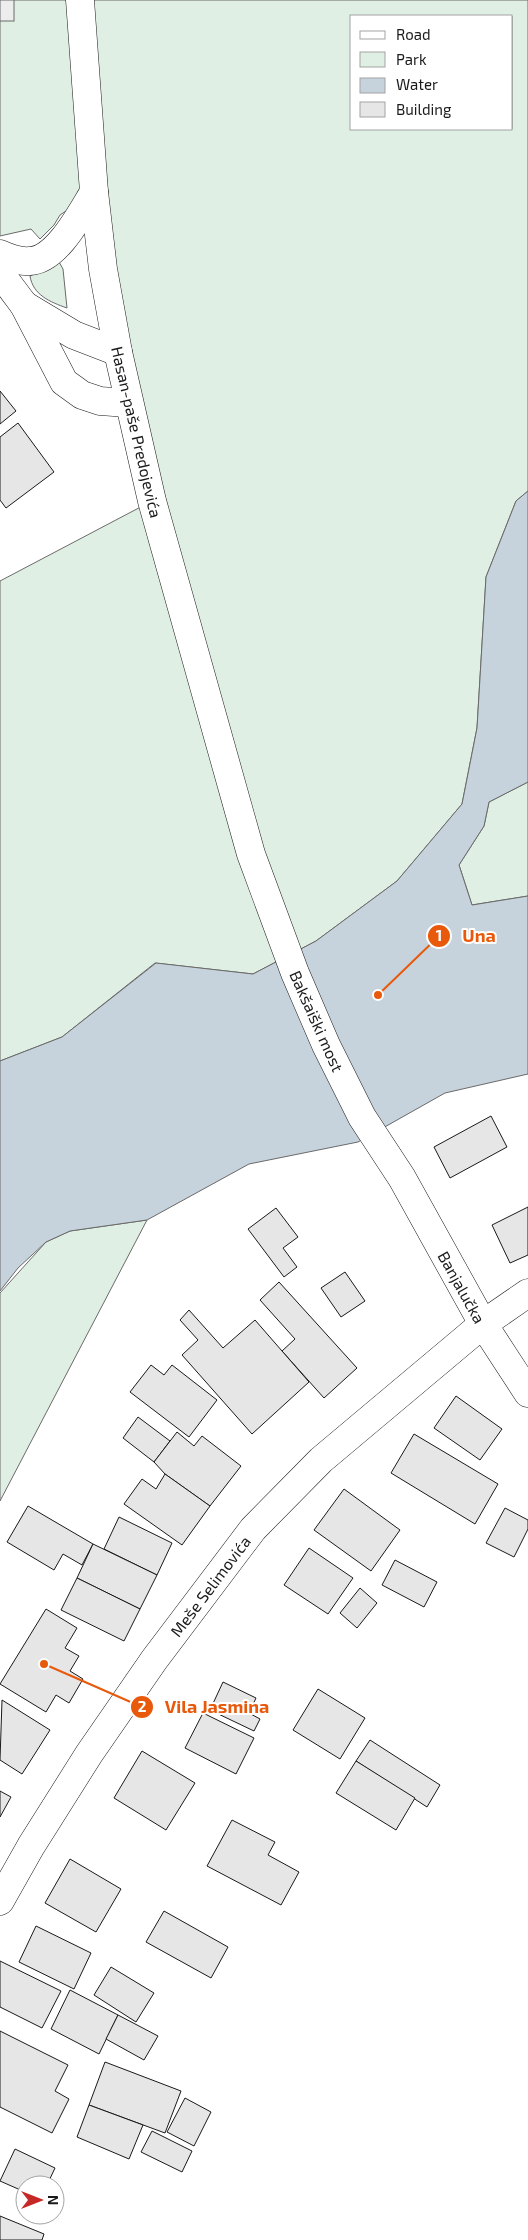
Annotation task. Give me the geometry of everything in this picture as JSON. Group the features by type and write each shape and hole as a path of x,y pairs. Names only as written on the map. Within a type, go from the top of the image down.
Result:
{"main road":[{"name":"Hasan-paše Predojevića","path":"80,0 94,192 103,270 128,403 152,501 251,854"},
{"path":"0,254 15,260 31,262 50,252 67,236 94,192"},
{"path":"0,273 24,305 64,382 82,395 100,401 128,403"},
{"path":"24,305 74,335 118,352"},
{"name":"Bakšaiški most","path":"251,854 295,973 326,1045 362,1118 402,1178"},
{"name":"Banjalučka","path":"402,1178 483,1324 528,1394"},
{"name":"Meše Selimovića","path":"0,1901 31,1846 89,1754 154,1660 253,1529 321,1460 402,1390 483,1324 528,1293"}],"green space":[{"path":"0,0 528,0 528,491 516,501 486,577 477,728 462,804 397,881 316,941 253,974 155,963 62,1037 0,1061 0,581 152,501 93,193 60,215 54,225 40,239 31,229 0,236"},
{"path":"59,262 63,269 67,308 43,297 35,288 30,276"},
{"path":"528,782 528,896 472,905 459,865 484,826 489,802"},
{"path":"147,1220 0,1501 0,1293 46,1242 70,1231"}],"shaded area":[{"path":"0,0 14,0 14,21 0,21"}],"water":[{"path":"528,491 528,782 489,802 484,826 459,865 472,905 528,896 528,1074 445,1093 358,1142 249,1164 147,1220 70,1231 46,1242 18,1268 0,1291 0,1061 62,1037 156,963 253,974 316,941 397,881 462,804 477,728 486,577 516,501"}],"building":[{"path":"0,391 16,411 0,424"},
{"path":"18,423 54,472 6,508 0,500 0,437"},
{"path":"491,1116 507,1147 450,1178 434,1147"},
{"path":"528,1207 528,1255 510,1263 492,1225"},
{"path":"276,1208 298,1237 283,1248 297,1267 284,1277 248,1229"},
{"path":"345,1272 365,1301 341,1317 321,1288"},
{"path":"279,1282 357,1368 324,1398 282,1351 295,1339 260,1300"},
{"path":"189,1310 223,1348 255,1320 309,1382 252,1434 182,1355 198,1340 180,1320"},
{"path":"151,1365 164,1375 172,1365 217,1400 189,1437 130,1392"},
{"path":"456,1396 502,1429 480,1460 434,1428"},
{"path":"138,1417 170,1441 154,1462 123,1438"},
{"path":"177,1432 194,1446 202,1436 241,1466 210,1506 165,1474 154,1462"},
{"path":"414,1434 498,1484 475,1524 391,1473"},
{"path":"165,1474 210,1506 182,1545 124,1504 142,1479 156,1489"},
{"path":"344,1489 400,1530 371,1571 314,1530"},
{"path":"28,1506 93,1544 82,1565 63,1554 54,1570 7,1542"},
{"path":"505,1508 528,1520 528,1529 514,1557 486,1543"},
{"path":"119,1517 172,1543 157,1575 104,1549"},
{"path":"93,1544 157,1575 140,1609 77,1578"},
{"path":"309,1548 353,1578 328,1614 284,1585"},
{"path":"395,1560 437,1582 424,1607 382,1585"},
{"path":"77,1578 140,1609 124,1641 61,1610"},
{"path":"360,1588 377,1603 357,1628 340,1613"},
{"path":"46,1609 77,1628 65,1648 79,1656 70,1671 83,1679 69,1703 56,1695 46,1712 0,1684"},
{"path":"223,1682 256,1698 249,1713 260,1719 254,1731 210,1710"},
{"path":"318,1689 365,1718 340,1759 293,1730"},
{"path":"2,1700 50,1730 22,1774 0,1760"},
{"path":"203,1713 254,1738 236,1774 185,1748"},
{"path":"370,1740 440,1785 427,1807 356,1761"},
{"path":"142,1751 195,1783 166,1830 114,1798"},
{"path":"356,1761 415,1798 396,1830 336,1793"},
{"path":"0,1791 11,1797 0,1817"},
{"path":"232,1820 275,1842 268,1855 299,1872 281,1905 207,1866"},
{"path":"70,1859 121,1889 96,1932 45,1903"},
{"path":"164,1911 228,1947 211,1978 146,1942"},
{"path":"36,1926 91,1953 74,1989 19,1962"},
{"path":"0,1961 61,1991 42,2028 0,2007"},
{"path":"111,1967 154,1993 136,2022 94,1995"},
{"path":"70,1990 118,2015 99,2054 51,2029"},
{"path":"118,2015 158,2036 144,2060 106,2039"},
{"path":"0,2031 68,2065 55,2091 69,2099 52,2133 0,2107"},
{"path":"105,2062 181,2091 165,2133 89,2105"},
{"path":"185,2098 211,2112 194,2146 167,2132"},
{"path":"89,2105 143,2125 129,2159 77,2137"},
{"path":"152,2131 192,2151 182,2172 141,2152"},
{"path":"15,2149 55,2168 52,2175 15,2175 15,2188 0,2181"},
{"path":"0,2216 15,2222 15,2225 22,2225 44,2234 42,2240 0,2240"}],"place":[{"name":"Una","path":"378,995"},
{"name":"Vila Jasmina","path":"44,1664"}]}
